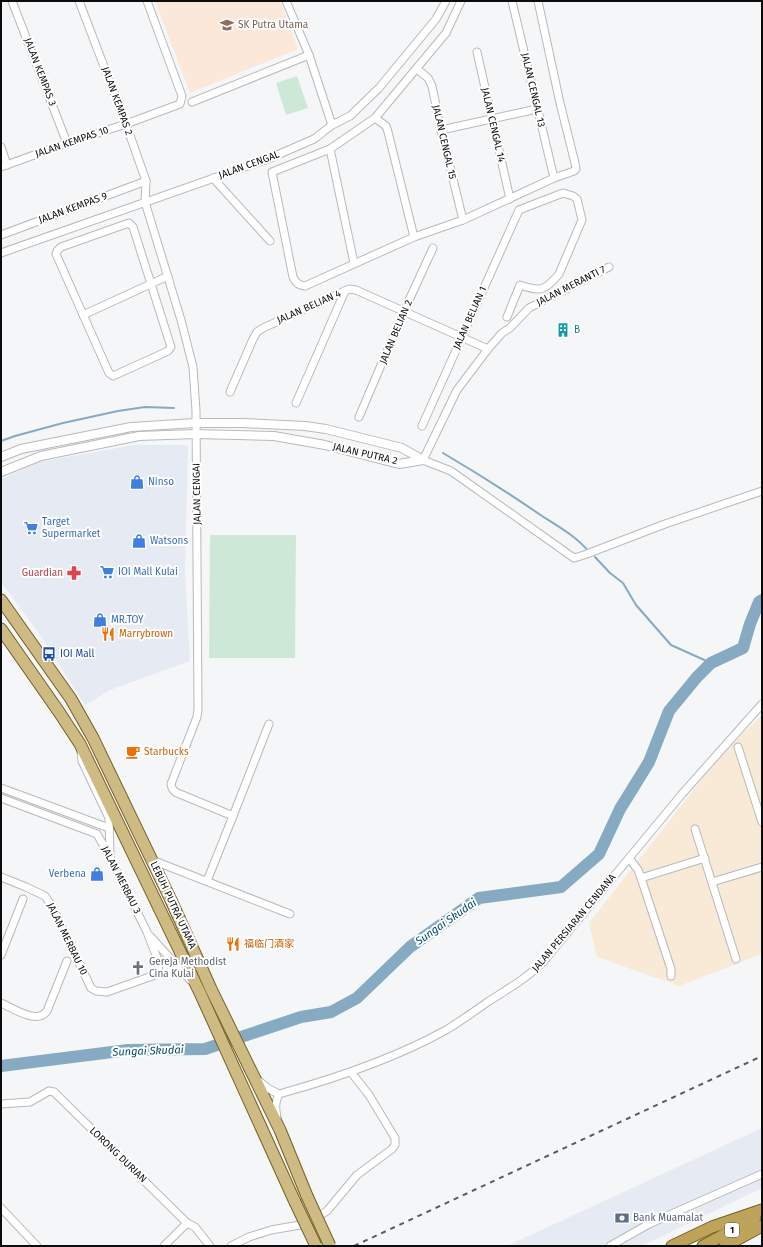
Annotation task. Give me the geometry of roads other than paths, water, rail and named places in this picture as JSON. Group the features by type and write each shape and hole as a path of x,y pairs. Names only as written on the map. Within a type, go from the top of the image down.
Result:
{"highway":[{"path":"672,1246 712,1227 762,1210"},
{"name":"1","path":"703,1246 762,1214"},
{"name":"1","path":"725,1246 762,1226"},
{"path":"730,1246 747,1234"}],"main road":[{"name":"LEBUH PUTRA UTAMA","path":"1,600 71,699 93,738 152,860 211,989 280,1130 307,1196 330,1246"},
{"name":"LEBUH PUTRA UTAMA","path":"1,629 80,744 198,990 316,1246"}],"street":[{"name":"JALAN KEMPAS 3","path":"12,1 67,143"},
{"name":"JALAN KEMPAS 2","path":"79,1 146,181 145,202"},
{"name":"JALAN KEMPAS 10","path":"4,166 67,143 126,124 177,105 181,102 182,96 147,1"},
{"path":"286,1 309,55 332,126"},
{"name":"JALAN CENGAL","path":"1,253 268,159 314,139 332,126 350,116 379,88 436,19 446,1"},
{"path":"461,1 446,33 375,118 330,149 274,170 272,173 293,277 299,285 305,286 327,277 354,263 414,237 463,220 554,178 574,171 576,166 560,103 538,1"},
{"name":"JALAN CENGAL 13","path":"512,1 554,178"},
{"name":"JALAN CENGAL 14","path":"477,52 510,199"},
{"path":"192,102 309,55"},
{"name":"JALAN CENGAL 15","path":"417,69 428,78 432,86 463,220"},
{"path":"441,130 537,109"},
{"path":"375,118 386,126 388,132 414,237"},
{"path":"1,147 4,166"},
{"path":"330,149 354,263"},
{"path":"213,178 270,241"},
{"name":"JALAN KEMPAS 9","path":"1,235 146,181"},
{"name":"JALAN BELIAN 1","path":"422,426 519,210 563,193 573,196 577,200 582,220 559,274 554,280 541,289 536,290 520,285 507,317"},
{"name":"JALAN CENGAI","path":"145,202 181,320 193,367 196,411 198,709 197,717 171,784 174,792 233,816"},
{"path":"127,224 131,224 152,284 171,349 115,376 111,376 108,373 57,257 57,251 61,247 127,224"},
{"name":"JALAN BELIAN 2","path":"359,417 404,311 433,248"},
{"name":"JALAN MERANTI 7","path":"423,460 457,390 488,349 529,308 609,267"},
{"path":"83,315 168,276"},
{"name":"JALAN BELIAN 4","path":"230,392 257,332 349,290 356,290 488,349"},
{"path":"296,402 345,291"},
{"name":"JALAN PUTRA 2","path":"1,457 21,449 131,427 195,423 280,424 319,428 402,448 423,460"},
{"name":"JALAN PUTRA 2","path":"1,472 41,456 139,436 196,434 274,436 325,445 399,464 423,460"},
{"path":"423,460 451,471 574,558 665,524 762,491"},
{"name":"JALAN PERSIARAN CENDANA","path":"279,1094 313,1085 375,1064 405,1051 447,1030 531,974 543,962 682,794 762,704"},
{"path":"207,881 269,724"},
{"path":"80,744 82,761 108,818 110,857"},
{"path":"738,747 762,822"},
{"path":"1,797 3,788 109,828"},
{"name":"JALAN MERBAU 3","path":"1,797 97,834 147,932 159,963 158,972 155,975 131,984"},
{"path":"695,829 736,959"},
{"path":"629,858 638,870 641,878 671,969 671,976"},
{"path":"641,878 705,858"},
{"path":"152,860 290,914"},
{"path":"712,882 762,867"},
{"name":"JALAN MERBAU 10","path":"1,877 45,896 91,988 96,991 107,992 131,984"},
{"path":"1,955 23,899"},
{"path":"147,932 198,990"},
{"path":"1,1003 33,1017 44,1015 47,1011 66,961"},
{"path":"251,1071 262,1084 279,1094 275,1110 280,1130"},
{"path":"231,1246 249,1237 271,1230 300,1225 314,1219 327,1210 357,1175 392,1149 395,1145 395,1138 368,1095 351,1072"},
{"name":"LORONG DURIAN","path":"1,1104 30,1102 49,1091 54,1092 187,1222 195,1227 210,1246"},
{"path":"610,1246 649,1224 762,1174"},
{"path":"1,1208 37,1246"},
{"path":"164,1246 187,1222"}],"waterway":[{"path":"1,441 63,423 118,411 145,407 174,408"},
{"path":"443,453 561,528 579,541 589,552"},
{"path":"595,557 610,573 623,583 636,605 671,645 711,663"},
{"name":"Sungai Skudai","path":"1,1066 128,1050 205,1049 301,1017 331,1012 357,998 410,947 479,898 561,887 599,854 620,809 649,762 669,711 697,677 711,663 743,648 750,624 759,602 762,600"}],"railway":[{"path":"354,1246 762,1056"}],"place":[{"name":"SK Putra Utama","path":"227,25"},
{"name":"B","path":"563,330"},
{"name":"Ninso","path":"137,482"},
{"name":"Target Supermarket","path":"31,528"},
{"name":"Watsons","path":"139,541"},
{"name":"IOI Mall Kulai","path":"107,572"},
{"name":"Guardian","path":"74,573"},
{"name":"MR.TOY","path":"100,620"},
{"name":"Marrybrown","path":"108,634"},
{"name":"IOI Mall","path":"49,654"},
{"name":"Starbucks","path":"133,752"},
{"name":"Verbena","path":"97,874"},
{"name":"福临门酒家","path":"233,944"},
{"name":"Gereja Methodist Cina Kulai","path":"138,968"},
{"name":"Bank Muamalat","path":"622,1218"}]}
